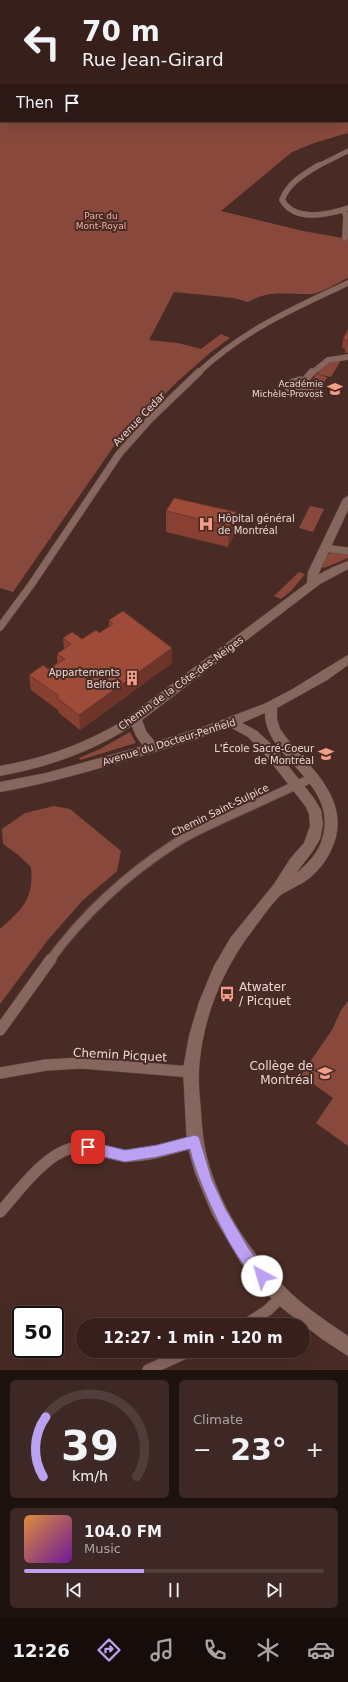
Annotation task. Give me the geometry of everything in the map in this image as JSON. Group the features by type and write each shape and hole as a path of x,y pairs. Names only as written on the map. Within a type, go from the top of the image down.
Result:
{"main road":[{"path":"312,585 314,572 324,548 348,499"},
{"name":"Chemin de la Côte-des-Neiges","path":"0,771 37,764 75,751 105,736 135,718 326,575 348,565"},
{"name":"Avenue du Docteur-Penfield","path":"0,787 68,772 232,723 271,706 313,682 348,659"},
{"path":"271,706 274,730 324,795 329,805 332,820 329,839 324,850 312,867 307,872 278,890"},
{"path":"135,718 140,733 152,748"},
{"path":"232,723 250,732 262,743 296,785 313,809 316,820 316,830 311,844 294,864 278,890 254,916 242,932 215,980 200,1021 193,1052 191,1096 195,1142 206,1181 225,1223 254,1266 303,1316 348,1347"},
{"path":"0,795 23,783"}],"street":[{"path":"345,238 345,209 317,215 304,214 286,207 282,203 282,199 287,188 304,174 348,151"},
{"name":"Avenue Cedar","path":"0,627 34,581 119,454 150,419 211,361 240,339 283,313 348,283"},
{"path":"304,381 318,365 324,361 348,357"},
{"path":"324,548 348,551"},
{"name":"Chemin Saint-Sulpice","path":"0,1030 77,926 107,896 139,868 175,843 207,826 312,778"},
{"name":"Chemin Picquet","path":"0,1073 46,1065 77,1064 104,1064 191,1072"},
{"path":"0,1212 42,1166 65,1150 77,1147 88,1147 116,1154 136,1155 195,1142"},
{"path":"258,1318 282,1296"},
{"path":"148,1370 175,1358"}],"green space":[{"name":"Parc du Mont-Royal","path":"0,122 348,122 348,133 314,143 292,152 221,211 303,231 348,239 348,278 324,290 311,294 271,294 264,295 248,302 234,298 174,292 149,340 178,343 201,349 221,334 230,338 211,352 179,380 116,443 13,592 0,588"},
{"path":"341,360 331,377 317,374 326,364"},
{"path":"316,374 327,377 316,400 303,397 303,395 315,391 316,387 313,380"},
{"path":"310,506 324,509 313,532 299,528"},
{"path":"332,552 348,553 348,558 324,568 322,567 327,555"},
{"path":"299,572 305,574 292,590 281,599 274,596"},
{"path":"130,732 136,743 80,760 79,758 100,749"},
{"path":"54,806 70,809 121,851 117,871 82,901 47,941 0,1004 0,929 15,916 25,903 31,888 31,867 3,844 2,829 25,813"},
{"name":"Collège de Montréal","path":"348,1001 348,1146 316,1123 333,1098 301,1075 332,1030 341,1010"}],"building":[{"path":"348,329 348,341 343,339"},
{"path":"174,498 236,512 229,526 166,511"},
{"path":"123,611 172,648 79,715 57,698 59,696 29,675 43,665 48,669 65,659 57,654 71,644 63,638 72,632 82,639 96,630 99,633 113,624 109,620"}],"place":[{"name":"Académie Michèle-Provost","path":"335,389"},
{"name":"Hôpital général de Montréal","path":"206,524"},
{"name":"Appartements Belfort","path":"132,678"},
{"name":"L'École Sacré-Coeur de Montréal","path":"326,754"},
{"name":"Atwater / Picquet","path":"227,994"},
{"name":"Collège de Montréal","path":"325,1073"}],"route":[{"path":"88,1147 125,1156 178,1147 195,1142 201,1169 221,1215 245,1254 262,1276"}]}
